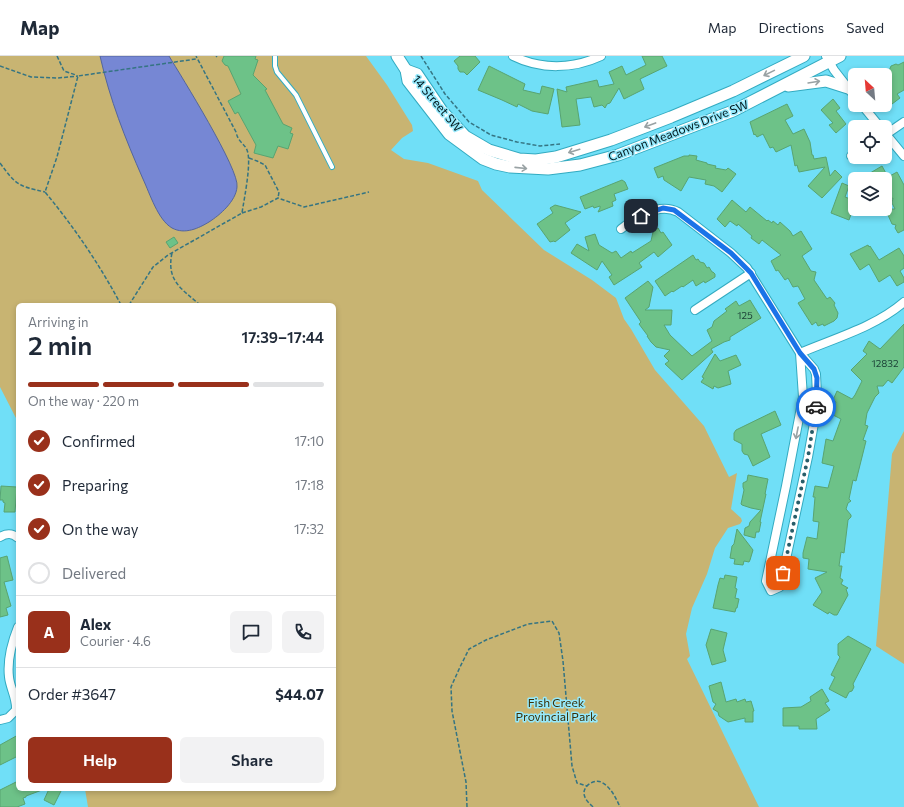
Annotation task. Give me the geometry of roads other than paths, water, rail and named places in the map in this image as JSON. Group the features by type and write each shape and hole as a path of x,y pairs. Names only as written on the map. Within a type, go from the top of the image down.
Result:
{"main road":[{"name":"14 Street SW","path":"397,56 406,70 408,81 449,134 486,155"},
{"name":"Canyon Meadows Drive SW","path":"486,155 536,160 556,157 611,140 734,91 804,56"},
{"name":"Canyon Meadows Drive SW","path":"486,155 496,164 510,167 548,170 580,165 618,155 733,111 780,88 827,59 840,56"},
{"path":"780,88 826,81 848,91"}],"street":[{"path":"513,56 541,65 560,66 574,65 590,61 601,56"},
{"path":"827,59 848,88"},
{"path":"868,112 874,120"},
{"path":"892,130 904,122"},
{"path":"892,142 904,156"},
{"path":"621,229 632,220 663,208 674,210 731,253 751,273 800,353 814,369 817,378 816,412 808,457 780,587 771,591 766,581 803,397 800,353"},
{"path":"695,310 751,273"},
{"path":"800,353 875,322 892,312 904,302"},
{"path":"786,486 800,489"},
{"path":"0,537 4,534 12,534 16,537"},
{"path":"16,632 9,662 9,676 16,704"},
{"path":"0,720 8,718 16,710"}],"lane":[{"path":"275,57 278,72 296,95 332,167"}],"water":[{"path":"100,56 169,56 220,143 235,177 237,187 234,197 218,216 201,226 187,231 172,228 163,219 152,199 124,134 108,88"}],"park label":[{"name":"Fish Creek Provincial Park","path":"556,709"}]}
